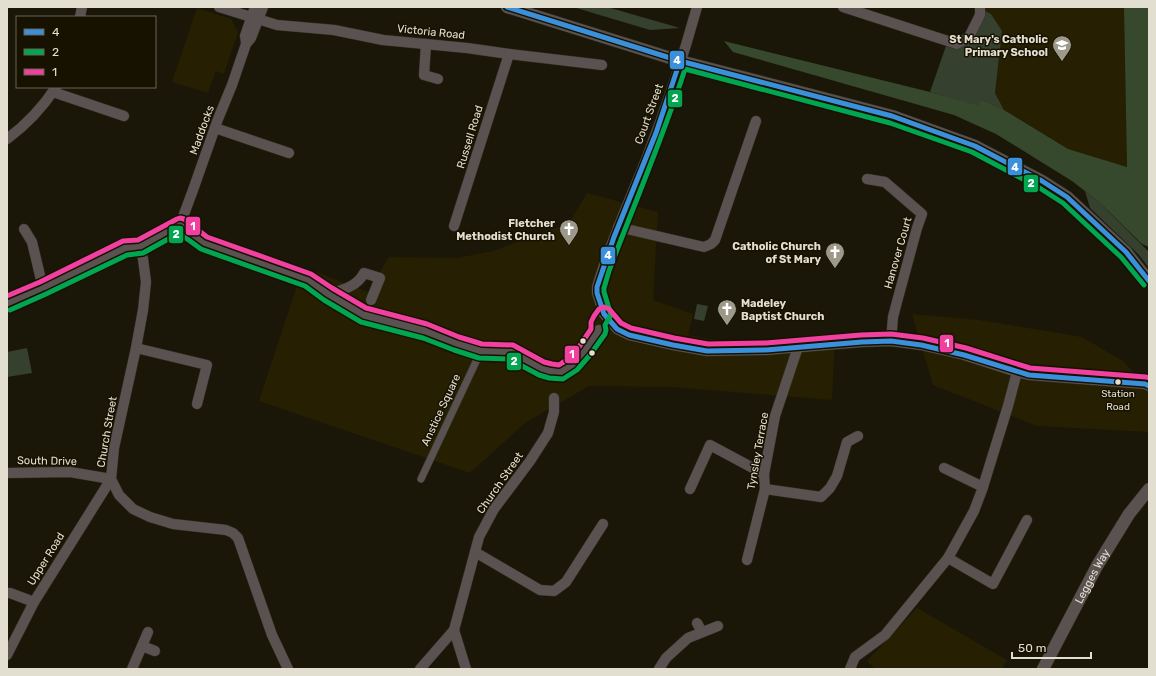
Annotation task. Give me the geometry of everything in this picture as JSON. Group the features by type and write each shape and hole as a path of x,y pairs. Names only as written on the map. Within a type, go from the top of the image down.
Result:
{"street":[{"name":"Victoria Road","path":"219,7 277,25 334,30 383,40 467,48 602,65"},
{"name":"Maddocks","path":"255,7 255,19"},
{"name":"Maddocks","path":"180,225 232,85 246,44 245,36 263,7"},
{"path":"507,7 680,61 892,116 975,146 1067,197 1126,252 1149,281"},
{"name":"Court Street","path":"604,314 597,293 597,287 618,227 647,156 670,93 697,7"},
{"path":"843,7 957,44 969,37 980,15 980,7"},
{"path":"426,44 424,75 438,79"},
{"name":"Russell Road","path":"454,226 509,54"},
{"path":"7,139 33,116 44,104 54,89 124,116"},
{"path":"618,227 704,247 711,244 715,240 756,121"},
{"path":"216,128 289,153"},
{"name":"Hanover Court","path":"867,179 885,182 922,214 893,317 891,341"},
{"path":"7,304 125,248 140,246 180,225 204,243 308,280 363,315 425,331 457,344 481,351 511,352 542,369 561,372 572,365 599,330"},
{"path":"24,229 32,242 43,288"},
{"name":"Church Street","path":"140,246 146,282 143,310 114,448 110,479 119,495 133,509 150,518 172,524 226,530 233,533 238,538 272,636 288,669"},
{"path":"328,294 346,289 356,283 364,273 380,278 371,300"},
{"path":"599,330 597,326 604,314 616,328 630,335 707,351 766,350 891,341 921,345 964,355 1030,375 1145,384 1149,386"},
{"path":"599,330 608,331 616,328"},
{"name":"Tynsley Terrace","path":"747,560 765,489 764,474 775,416 798,347"},
{"path":"136,348 207,365 197,404"},
{"name":"Anstice Square","path":"421,479 481,351"},
{"path":"850,669 855,657 885,635 948,558 974,511 983,488 1017,372"},
{"name":"Church Street","path":"420,669 454,630 479,537 494,509 530,462 548,433 554,412 554,398"},
{"path":"765,489 821,497 830,488 838,476 847,442 858,436"},
{"path":"690,489 710,445 764,474"},
{"path":"944,468 983,488"},
{"name":"South Drive","path":"7,473 70,472 110,479"},
{"name":"Upper Road","path":"7,655 34,602 110,479"},
{"name":"Legges Way","path":"1043,669 1097,566 1129,514 1149,489"},
{"path":"948,558 993,584 1027,520"},
{"path":"475,552 540,590 554,591 566,582 603,524"},
{"path":"7,593 34,602"},
{"path":"697,623 702,632"},
{"path":"659,669 666,658 688,638 718,626"},
{"path":"454,630 466,669"},
{"path":"132,669 148,632"},
{"path":"142,646 155,651"}],"shaded area":[{"name":"St Mary's Catholic Primary School","path":"985,7 1124,7 1127,167 1068,149 1004,110 995,93 1002,31 985,11"},
{"path":"197,8 231,19 238,32 224,74 216,71 208,93 172,82"},
{"path":"587,193 658,212 653,300 693,314 688,335 736,344 835,335 832,400 673,387 589,386 525,423 470,473 259,401 303,267 368,292 389,257 457,258 493,251 569,223"},
{"path":"912,314 979,320 1082,337 1123,361 1149,388 1149,432 1037,426 933,385"},
{"path":"917,608 1007,660 1002,669 875,669 867,661"}],"green space":[{"path":"573,7 607,7 680,28 650,30"},
{"path":"1124,7 1149,7 1149,247 1142,244 1098,201 1072,181 996,134 954,115 733,52 724,41 930,92 980,106 981,99 1004,110 1068,149 1127,167"},
{"path":"985,11 991,14 1002,31 995,93 1004,110 981,99 981,107 930,92 947,43 958,46"},
{"path":"1085,191 1098,201 1149,252 1149,268 1138,254 1090,208"},
{"path":"697,304 708,306 704,321 694,319"},
{"path":"27,348 32,373 7,377 7,352"}],"transit line":[{"name":"4","path":"507,7 680,61 892,116 975,146 1042,181 1067,197 1126,252 1149,281"},
{"name":"4","path":"680,61 656,133 614,237 597,287 597,293 604,314 617,329 629,335 707,351 766,350 891,341 921,345 964,355 1029,375 1145,384 1149,386"},
{"name":"2","path":"10,310 127,255 143,253 179,233 201,249 305,286 324,300 361,322 423,338 479,358 509,359 539,375 549,378 563,379 577,370 605,334 605,325 611,315 604,292 609,271 658,146 685,69 890,123 972,152 1038,187 1063,203 1121,257 1144,285"},
{"name":"1","path":"7,296 40,282 123,241 138,240 180,218 184,219 207,237 311,274 366,308 427,324 459,337 482,344 513,345 544,362 552,364 559,365 567,360 579,347 591,329 591,322 594,316 599,309 604,307 609,309 621,323 631,328 708,344 766,343 891,334 923,338 966,348 1030,368 1149,378"}],"place":[{"name":"St Mary's Catholic Primary School","path":"1062,62"},
{"name":"Fletcher Methodist Church","path":"569,246"},
{"name":"Catholic Church of St Mary","path":"835,269"},
{"name":"Madeley Baptist Church","path":"727,326"},
{"name":"Station Road","path":"1118,382"}]}
